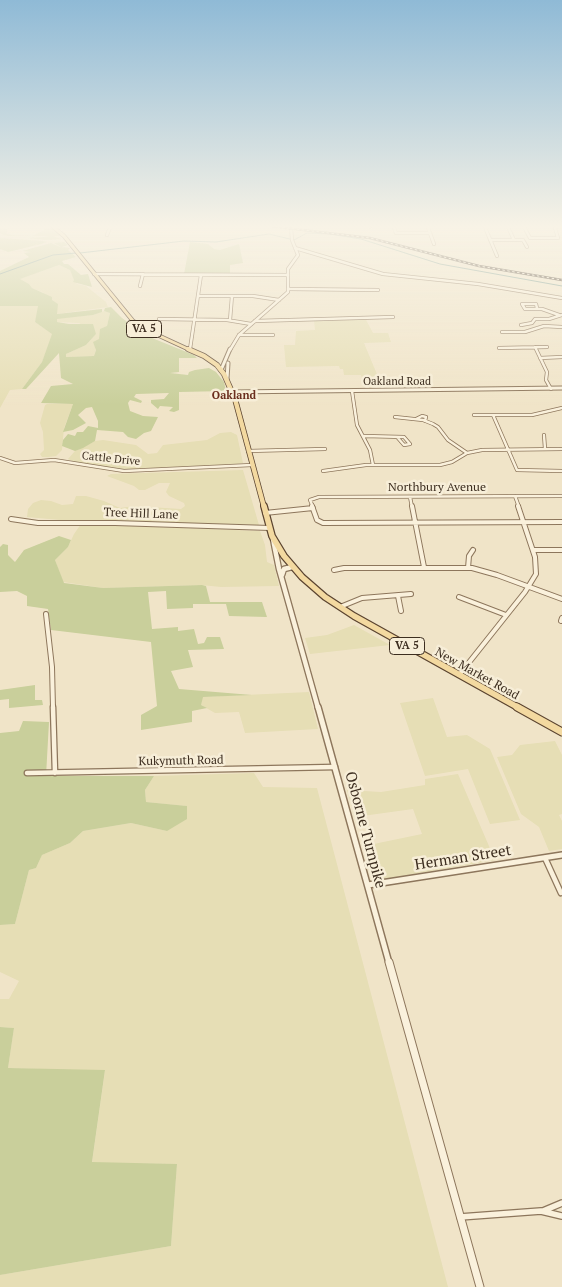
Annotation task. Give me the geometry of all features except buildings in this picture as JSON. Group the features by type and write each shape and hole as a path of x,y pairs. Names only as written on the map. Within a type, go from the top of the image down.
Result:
{"main road":[{"name":"VA 5","path":"103,285 133,321 151,332 190,349 220,369 228,379"},
{"name":"Osborne Turnpike","path":"228,379 272,536"},
{"name":"New Market Road","path":"272,536 292,567 314,588 340,607 562,732"}],"street":[{"path":"190,349 200,285"},
{"path":"220,369 225,365 232,346 240,335 279,300 288,289 288,285"},
{"path":"486,285 562,298"},
{"path":"288,289 378,290"},
{"path":"198,296 257,296 279,300"},
{"path":"230,320 232,296"},
{"path":"537,308 536,304 522,304 525,309 537,308 560,315"},
{"path":"521,325 532,323 534,320 560,315"},
{"path":"255,321 393,316"},
{"path":"159,319 230,320 251,324"},
{"path":"502,332 525,332 544,326 562,327"},
{"path":"240,335 273,335"},
{"path":"499,348 547,346"},
{"path":"535,347 547,372 546,380 551,388"},
{"path":"540,358 562,357"},
{"path":"228,359 228,379"},
{"name":"Oakland Road","path":"232,392 562,388"},
{"path":"352,391 356,421 370,450 373,465"},
{"path":"474,415 535,414 562,408"},
{"path":"493,415 519,471 562,471"},
{"path":"395,417 416,419 438,427 448,440 467,453"},
{"path":"544,435 545,449"},
{"path":"364,436 397,437"},
{"path":"248,451 325,448"},
{"path":"322,471 373,465 432,466 455,460 467,453 482,450 562,449"},
{"name":"Cattle Drive","path":"0,458 15,463 54,460 124,471 252,465"},
{"path":"455,460 461,464"},
{"path":"459,675 529,587 536,570 533,550 515,496"},
{"name":"Northbury Avenue","path":"312,498 562,496"},
{"path":"410,497 424,567"},
{"path":"312,498 310,500 317,520 321,523 562,522"},
{"path":"265,512 313,508"},
{"name":"Tree Hill Lane","path":"11,519 38,523 116,523 270,528"},
{"name":"Osborne Turnpike","path":"272,536 480,1287"},
{"path":"468,568 469,556 473,550"},
{"path":"533,550 562,550"},
{"path":"276,556 283,554"},
{"path":"282,577 284,569 292,567"},
{"path":"334,570 344,568 468,568 492,573 562,600"},
{"path":"340,607 362,598 410,594"},
{"path":"398,596 401,611"},
{"path":"459,597 506,615"},
{"path":"46,614 52,667 55,773"},
{"name":"Kukymuth Road","path":"27,773 335,767"},
{"name":"Herman Street","path":"368,885 562,856"},
{"path":"545,858 561,893"},
{"path":"540,1211 562,1203"},
{"path":"460,1216 540,1211 562,1216"}],"shaded area":[{"path":"30,285 86,286 106,302 108,307 56,314 52,300 42,292"},
{"path":"0,306 39,306 35,322 53,334 42,362 22,389 10,390 0,408"},
{"path":"104,311 110,313 107,326 99,339 94,356 65,357 66,354 86,345 96,334 79,323 57,322 57,318 93,315"},
{"path":"365,318 373,333 388,333 391,342 364,343 379,379 362,379 361,375 344,375 343,369 340,369 339,366 286,367 284,345 295,345 296,331 315,330 314,320"},
{"path":"73,404 64,428 62,450 56,456 42,457 40,454 44,450 43,432 40,423 45,405"},
{"path":"231,432 237,435 243,463 131,470 77,463 68,459 75,451 95,441 103,440 136,445 148,454 157,453 163,445 207,440 220,433"},
{"path":"243,470 259,525 71,521 27,517 28,509 33,503 41,500 62,505 73,504 76,496 86,496 120,508 134,506 181,509 185,506 184,503 169,496 166,492 170,483 159,483 145,490 139,490 134,486 107,476 111,474"},
{"path":"81,524 260,531 265,545 267,562 274,565 279,586 221,587 201,585 103,588 63,582 55,560 68,547"},
{"path":"354,625 390,645 310,654 305,638 327,635"},
{"path":"309,692 318,729 245,733 239,712 215,713 201,705 202,697"},
{"path":"433,698 447,737 467,735 490,749 520,820 490,824 468,769 425,776 400,703"},
{"path":"555,741 562,755 562,814 559,815 562,821 562,849 549,851 539,827 521,814 497,757 512,755 520,745"},
{"path":"254,773 263,787 317,788 448,1287 0,1287 0,1275 171,1246 177,1164 92,1163 105,1071 8,1068 14,1028 0,1027 0,999 9,999 19,981 0,972 0,925 15,924 29,870 36,868 42,855 70,843 83,831 131,823 167,831 186,806 146,802 145,790 154,776"},
{"path":"458,774 495,860 373,881 364,846 422,834 413,809 355,817 347,790 381,792 425,785 425,779"}],"green space":[{"path":"0,285 30,285 32,288 52,297 52,300 58,304 57,314 102,309 102,312 93,315 57,319 57,322 69,324 93,324 96,334 86,345 66,354 66,357 94,356 96,350 93,342 99,339 100,329 107,326 110,313 104,311 105,308 111,307 122,318 152,338 194,355 197,358 179,358 179,372 170,373 188,375 189,372 195,370 209,368 216,372 224,382 226,391 179,392 179,410 174,412 169,411 173,407 160,406 158,409 151,403 151,400 164,399 169,393 136,394 134,397 142,401 141,403 130,400 128,403 130,411 143,416 158,417 151,431 144,433 136,439 128,437 123,432 97,430 95,441 75,451 62,446 63,440 68,434 75,436 77,432 83,432 88,426 98,428 98,421 92,407 86,408 78,415 86,423 73,430 63,432 73,404 41,403 51,386 73,384 61,378 59,353 26,389 22,389 42,362 52,334 35,322 38,306 0,306"},
{"path":"59,536 71,540 68,547 55,560 64,583 103,588 202,585 206,586 210,602 262,602 267,617 229,616 226,604 193,604 193,608 167,609 166,591 148,592 152,629 178,627 178,631 194,629 198,644 204,643 207,637 220,637 224,649 188,650 193,667 171,671 179,689 252,695 203,697 201,705 207,708 192,711 192,722 141,730 141,715 157,706 151,642 51,630 48,609 27,606 27,596 17,591 0,592 0,547 3,544 8,545 8,555 15,562 24,550"},
{"path":"35,685 35,700 42,700 43,705 9,708 9,699 0,700 0,690"},
{"path":"23,721 49,722 46,776 154,776 145,790 146,802 187,806 187,819 167,831 131,823 83,831 70,843 42,855 36,868 29,870 15,924 0,925 0,733 19,731"},
{"path":"0,1027 14,1028 8,1068 105,1070 92,1162 177,1164 171,1246 0,1275"}],"waterway":[{"path":"557,285 562,286"}],"district":[{"name":"Oakland","path":"234,396"}]}
